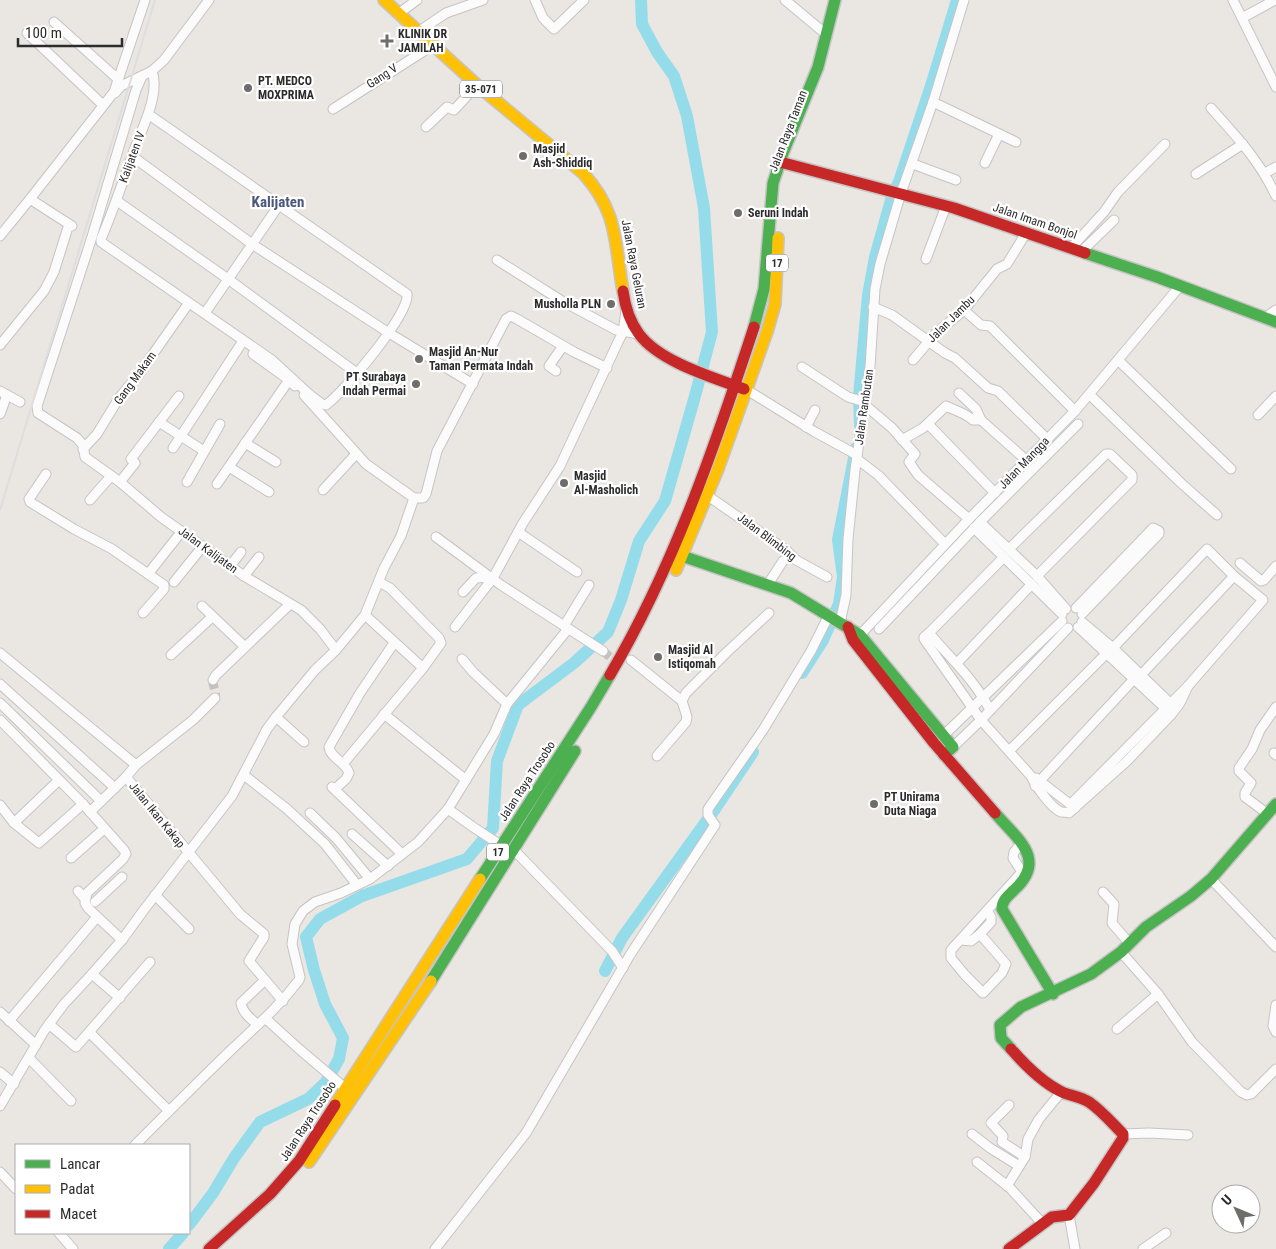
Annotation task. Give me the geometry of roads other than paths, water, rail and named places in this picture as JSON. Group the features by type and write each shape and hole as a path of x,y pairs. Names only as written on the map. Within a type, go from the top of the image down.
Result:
{"main road":[{"name":"35-071","path":"384,0 477,85"},
{"name":"Jalan Raya Taman","path":"747,390 774,304 784,163 814,80 828,35 835,0"},
{"name":"Jalan Raya Taman","path":"734,385 760,309 764,289 773,183 784,163 833,52 844,0"},
{"name":"Jalan Raya Geluran","path":"477,85 583,173 602,197 612,220 626,308 639,334 656,349 692,368 747,390"},
{"name":"Jalan Imam Bonjol","path":"784,163 946,206 1180,286 1271,320"},
{"name":"Jalan Raya Trosobo","path":"223,1249 293,1184 334,1127 415,1006 608,655 639,624 671,556 734,385"},
{"name":"Jalan Raya Trosobo","path":"209,1249 270,1194 289,1174 342,1085 406,994 503,845 631,660 653,618 708,496 747,390"},
{"path":"682,556 791,593 860,635 938,739"},
{"path":"836,620 853,640 864,660 949,751 1028,852 1031,870 1024,881 1004,900 1002,909 1053,994"},
{"path":"1009,1249 1052,1217 1069,1215 1094,1183 1123,1138 1123,1134 1082,1098 1062,1091 1050,1083 1015,1053 1004,1043 999,1034 1000,1025 1021,1008 1038,998 1053,994 1092,974 1126,948 1146,927 1211,880 1276,804"},
{"path":"406,994 415,1006"},
{"path":"399,1004 415,1006"}],"street":[{"path":"0,236 114,92 144,0"},
{"path":"103,105 122,86 152,71 164,60 209,0"},
{"path":"398,14 417,0"},
{"path":"418,32 446,13 483,0"},
{"path":"535,0 543,18 554,29 584,0"},
{"path":"785,0 828,35"},
{"name":"Jalan Rambutan","path":"623,968 716,825 708,809 763,730 811,651 836,620 846,595 848,539 855,455 862,402 870,367 873,307 880,264 896,192 913,164 964,0"},
{"path":"1233,0 1276,87"},
{"path":"1242,18 1275,0"},
{"path":"54,22 119,80"},
{"path":"27,34 103,105"},
{"name":"Gang V","path":"332,109 424,50 430,44"},
{"name":"Kalijaten IV","path":"152,71 155,85 148,114 101,242 205,313"},
{"name":"Jalan Kalijaten","path":"142,76 136,90 91,240 36,406 38,413 77,438 84,449 85,457 120,482 161,517 244,576 289,605 301,610 320,629 336,650"},
{"path":"426,127 447,108 456,109 477,85"},
{"path":"933,102 1016,142"},
{"path":"1211,108 1243,144 1265,173 1276,196"},
{"path":"148,114 279,204 407,294 407,301 389,332 358,374 326,404 322,404 309,394 278,364 205,313 279,204"},
{"path":"985,163 999,134"},
{"path":"1076,250 1118,192 1165,144"},
{"path":"1196,174 1243,144"},
{"path":"132,156 252,244 473,384"},
{"path":"913,164 956,180"},
{"path":"1265,173 1276,167"},
{"path":"0,345 44,291 54,272 71,225 30,200"},
{"path":"117,201 358,374"},
{"path":"926,259 946,206"},
{"path":"1076,250 1114,220"},
{"name":"Jalan Jambu","path":"912,360 964,310 997,269 1007,264 1026,233"},
{"path":"91,240 241,344 289,380 370,468 414,498 422,498 426,494 437,451 473,384 503,322 509,316 517,318 563,346 607,368"},
{"path":"497,260 562,301 616,330 639,334"},
{"name":"Jalan Mangga","path":"860,635 995,492 1076,411 1180,286"},
{"name":"Gang Makam","path":"84,449 97,434 119,398 139,374 186,307"},
{"path":"873,307 892,315 945,353 956,358 988,388 998,391 1047,439"},
{"path":"455,627 492,578 543,490 564,460 623,332 626,308"},
{"path":"964,310 981,325 990,326 1076,411"},
{"path":"1271,320 1276,310"},
{"path":"173,448 241,344"},
{"path":"556,371 549,366 563,346"},
{"path":"1118,360 1232,469"},
{"path":"802,367 848,397 862,402 892,428 916,454 909,462 918,475 969,520"},
{"path":"217,484 289,380"},
{"path":"747,390 855,455 878,475 945,544"},
{"path":"959,393 976,410 980,420 1026,460"},
{"path":"1090,394 1217,515"},
{"path":"120,482 135,463 131,459 179,396"},
{"path":"1258,415 1276,396"},
{"path":"3,401 20,402"},
{"path":"902,440 928,424 946,406 956,412 965,414 973,420 980,420"},
{"path":"806,427 815,410"},
{"path":"159,422 204,451"},
{"path":"186,482 220,424"},
{"path":"928,424 995,492"},
{"path":"879,629 977,525 1078,424"},
{"path":"245,443 276,462"},
{"path":"323,490 356,454"},
{"path":"957,663 1034,580 1132,480 1132,475 1110,454 1106,454 1006,553 925,636 924,640 981,720 1036,781 1073,806"},
{"path":"229,467 269,492"},
{"path":"46,474 29,499 30,502 112,549 164,585 165,588 143,613"},
{"path":"90,500 111,476"},
{"name":"Jalan Blimbing","path":"708,496 786,550 796,560 827,576"},
{"path":"0,1106 49,1024 64,1004 122,940 232,796 267,729 276,716 365,615 381,575 401,536 414,498"},
{"path":"977,525 1072,618 1138,677 1172,703"},
{"path":"938,739 1072,618 1160,531 1153,528 1072,618 981,720 949,751"},
{"path":"148,574 182,531"},
{"path":"518,532 577,572"},
{"path":"436,537 492,578 608,655"},
{"path":"174,582 203,546"},
{"path":"1009,751 1208,549 1234,576 1263,601 1188,686 1073,806"},
{"path":"230,566 241,552"},
{"path":"244,576 259,557"},
{"path":"768,584 783,562"},
{"path":"1240,563 1261,581 1276,566"},
{"path":"344,764 440,646 440,639 390,588 381,575"},
{"path":"1036,781 1234,576"},
{"path":"463,592 476,578 492,578"},
{"path":"136,1144 283,1001 300,977 292,944 295,924 303,911 315,902 341,893 370,879 418,842 448,809 494,734 509,702 566,628 589,586"},
{"path":"213,680 216,674 289,605"},
{"path":"202,606 245,647"},
{"path":"682,701 686,693 727,652 770,614"},
{"path":"365,615 423,668"},
{"path":"171,655 212,617"},
{"path":"929,633 957,663 984,697 990,710"},
{"path":"394,643 360,693 329,747 330,753 349,770 349,775 333,787 402,854"},
{"path":"0,653 136,765"},
{"path":"462,659 473,672 509,702"},
{"path":"631,660 682,701 687,717 686,722 657,756"},
{"path":"0,684 114,788"},
{"path":"90,812 136,765 193,720 215,698"},
{"path":"0,703 101,801"},
{"path":"1073,806 1126,762 1172,703"},
{"path":"1268,814 1245,797 1245,793 1251,783 1238,768 1252,749 1260,730 1276,708"},
{"path":"384,714 466,780"},
{"path":"276,716 304,742"},
{"path":"0,720 83,804 126,854 87,893 85,899"},
{"path":"244,775 286,808 326,844 357,885"},
{"name":"Jalan Ikan Kakap","path":"126,777 240,914 264,934 249,961 266,980"},
{"path":"14,823 59,780"},
{"path":"0,805 14,823 39,843 83,804"},
{"path":"435,1249 526,1133 623,968 614,954 503,845 448,809"},
{"path":"310,813 336,838 370,879"},
{"path":"71,858 104,829"},
{"path":"352,834 388,866"},
{"path":"980,934 1006,964 1002,973 983,992 951,958 951,950 988,912 1022,872 1013,858 1014,852 1021,844"},
{"path":"95,902 122,877"},
{"path":"1211,880 1276,947"},
{"path":"9,1021 95,914 95,902 91,889"},
{"path":"78,891 85,899 88,908 122,940"},
{"path":"1103,892 1114,904 1112,923 1126,948 1192,1042 1215,1067 1245,1094 1251,1094 1276,1069"},
{"path":"155,895 189,929"},
{"path":"962,940 970,941 980,934 991,922 988,912"},
{"path":"49,1024 76,1047 150,962"},
{"path":"92,974 120,998"},
{"path":"258,1026 241,1007 241,1003 266,980 283,1001"},
{"path":"1117,1029 1158,994"},
{"path":"1276,1005 1274,1026 1276,1032"},
{"path":"0,1012 36,1045"},
{"path":"266,1019 342,1085"},
{"path":"90,1032 169,1110"},
{"path":"29,1058 71,1101"},
{"path":"0,1072 14,1084"},
{"path":"1007,1186 1025,1157 1028,1139 1039,1119 1062,1091"},
{"path":"1010,1105 991,1124 1003,1135 1004,1143 1025,1157"},
{"path":"972,1134 1019,1166"},
{"path":"1123,1134 1188,1135"},
{"path":"977,1162 1007,1186 1042,1223"},
{"path":"0,1172 15,1188"},
{"path":"1069,1215 1076,1249"},
{"path":"1143,1249 1166,1233"},
{"path":"60,1234 73,1249"}],"waterway":[{"path":"190,1224 213,1193 234,1158 260,1122 308,1099 326,1082 339,1059 343,1038 325,1004 306,937 320,919 362,896 467,859 493,828 497,761 518,705 574,663 608,632 621,600 639,541 665,501 712,332 704,208 687,116 674,76 657,52 642,24 641,0"},
{"path":"860,426 859,396 868,295 875,257 891,200 900,179 930,89 957,0"},
{"path":"802,673 823,640 839,604 843,577 838,540 856,448"},
{"path":"605,971 622,938 713,812 753,752"},
{"path":"169,1249 182,1234"}],"tunnel":[{"path":"603,651 610,657"},
{"path":"213,680 215,698"}],"railway":[{"path":"0,510 155,0"}],"place":[{"name":"KLINIK DR JAMILAH","path":"387,41"},
{"name":"PT. MEDCO MOXPRIMA","path":"248,88"},
{"name":"Masjid Ash-Shiddiq","path":"523,156"},
{"name":"Seruni Indah","path":"738,213"},
{"name":"Musholla PLN","path":"611,304"},
{"name":"Masjid An-Nur Taman Permata Indah","path":"419,359"},
{"name":"PT Surabaya Indah Permai","path":"416,384"},
{"name":"Masjid Al-Masholich","path":"564,483"},
{"name":"Masjid Al Istiqomah","path":"658,657"},
{"name":"PT Unirama Duta Niaga","path":"874,804"}],"district":[{"name":"Kalijaten","path":"278,202"}]}
